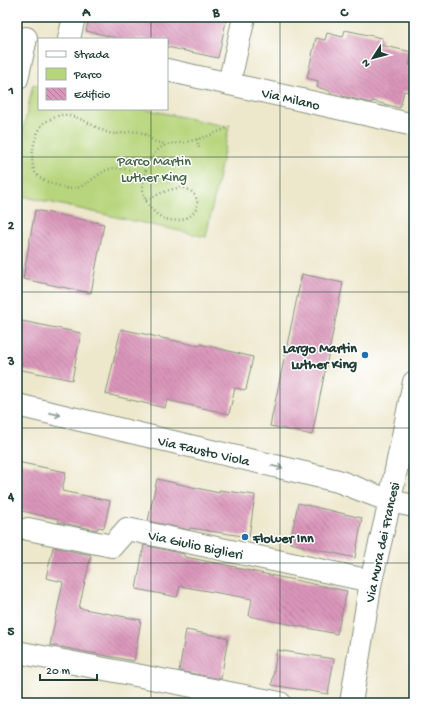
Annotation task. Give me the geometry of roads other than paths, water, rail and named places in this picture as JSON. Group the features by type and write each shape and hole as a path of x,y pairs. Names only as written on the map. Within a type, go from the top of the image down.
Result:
{"street":[{"path":"69,38 74,17"},
{"path":"229,84 244,17"},
{"path":"17,79 27,39"},
{"name":"Via Milano","path":"168,70 414,125"},
{"name":"Via Mura dei Francesi","path":"351,703 371,581 390,501 414,382"},
{"name":"Via Fausto Viola","path":"17,406 338,481 390,501 414,506"},
{"name":"Via Giulio Biglieri","path":"28,529 112,546 127,529 371,581"},
{"path":"17,652 280,703"}],"place":[{"name":"Largo Martin Luther King","path":"365,355"},
{"name":"Flower Inn","path":"245,537"}],"park label":[{"name":"Parco Martin Luther King","path":"154,168"}]}
